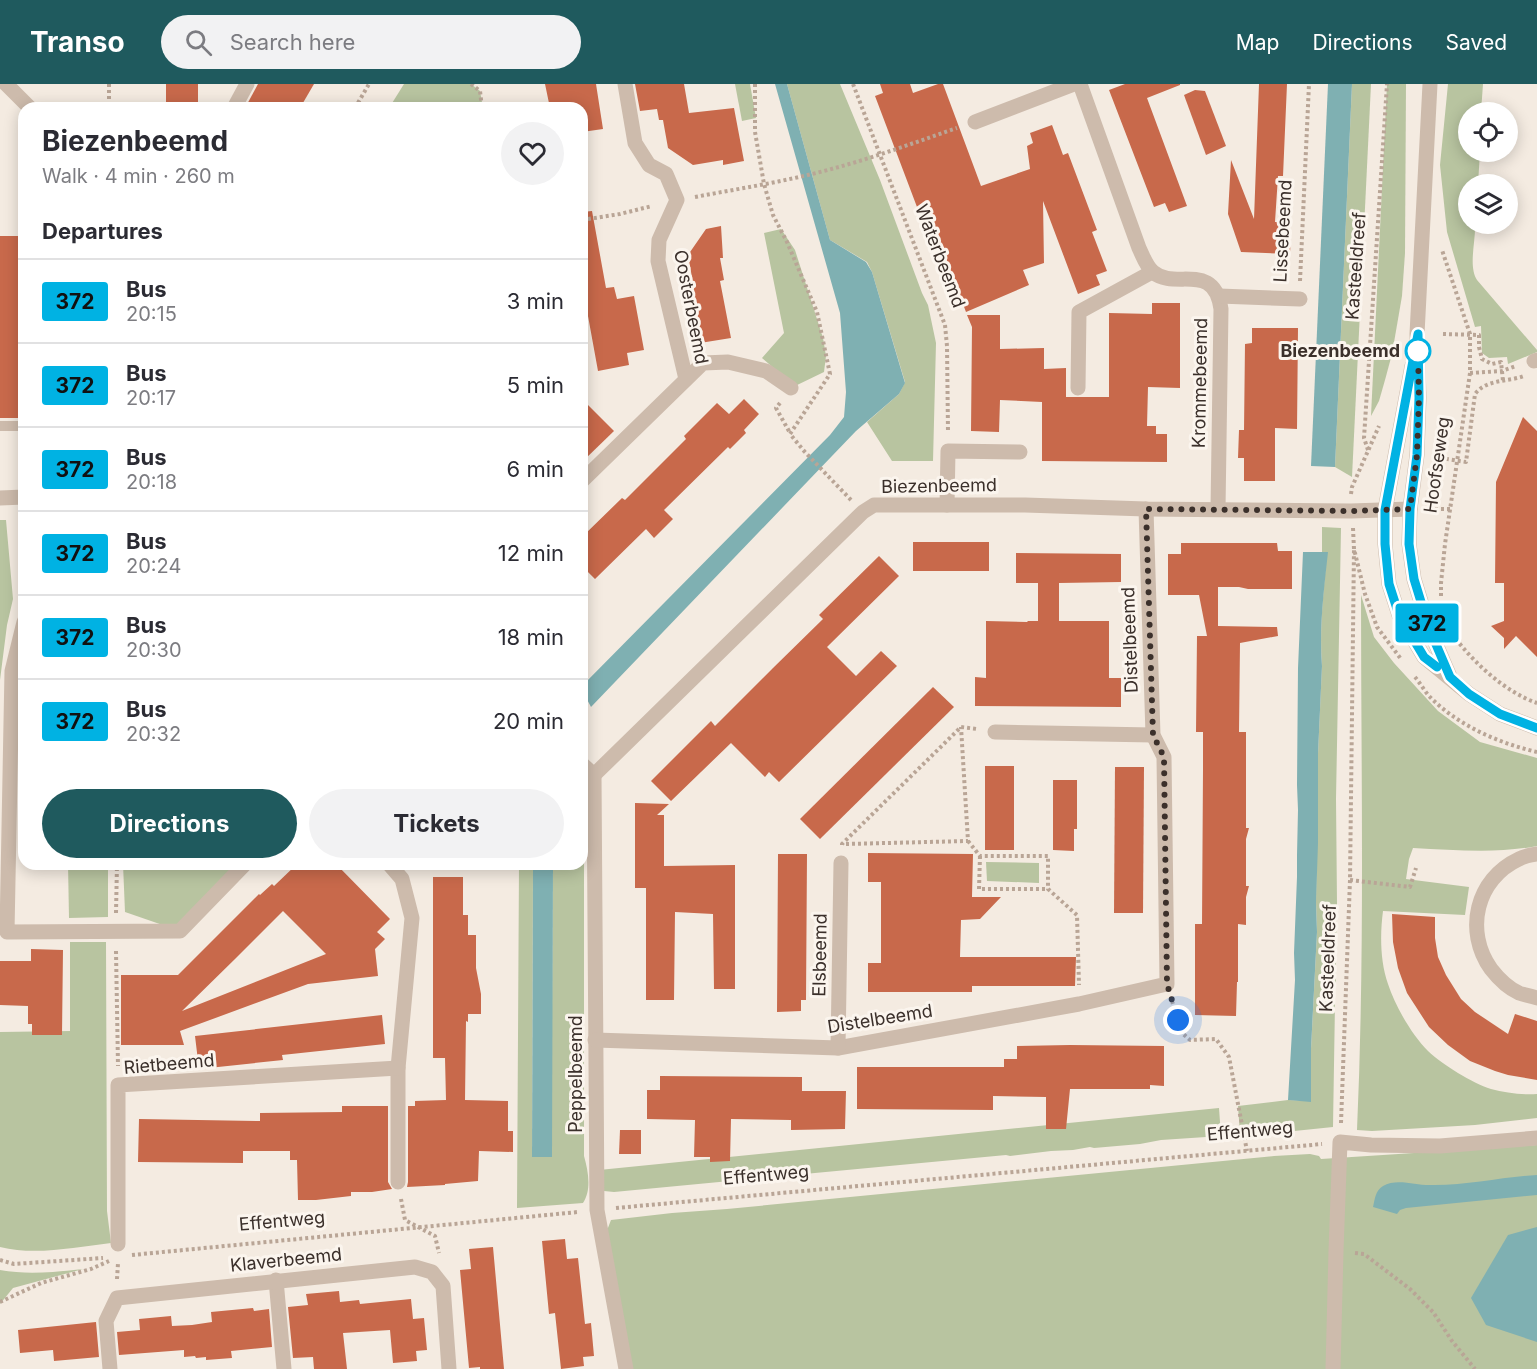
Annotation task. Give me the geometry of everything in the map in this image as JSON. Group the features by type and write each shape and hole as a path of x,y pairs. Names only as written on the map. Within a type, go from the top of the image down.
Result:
{"street":[{"path":"6,84 24,102"},
{"path":"237,102 247,84"},
{"path":"625,84 635,143 650,165 666,174 677,200"},
{"path":"975,122 1074,84"},
{"path":"1078,388 1079,312 1152,272 1139,248 1080,84"},
{"name":"Hoofseweg","path":"1430,84 1418,334 1417,455 1410,509 1409,544 1414,579 1429,628 1450,677"},
{"name":"Oosterbeemd","path":"677,200 659,240 658,261 686,379"},
{"name":"Krommebeemd","path":"1152,272 1166,278 1199,279 1210,285 1219,296 1221,309 1218,509"},
{"name":"Lissebeemd","path":"1219,296 1300,299"},
{"name":"Hoofseweg","path":"1418,334 1385,510 1385,544 1389,584 1399,615 1424,657 1469,694 1500,714 1537,728"},
{"name":"Oosterbeemd","path":"588,475 703,363 728,362 766,371 791,388"},
{"path":"947,505 948,451 1020,452"},
{"path":"0,498 18,497"},
{"name":"Biezenbeemd","path":"594,776 863,512 874,505 1024,505 1351,511 1410,509"},
{"name":"Distelbeemd","path":"596,1040 838,1048 1079,1004 1167,984 1164,757 1153,735 1146,509"},
{"path":"18,642 12,671 4,865 4,932 180,931 239,870"},
{"path":"995,732 1153,735"},
{"path":"588,770 594,776"},
{"name":"Peppelbeemd","path":"594,776 597,1210 626,1369"},
{"path":"1537,854 1520,858 1500,871 1486,888 1477,911 1476,935 1483,958 1498,978 1518,992 1537,998"},
{"name":"Elsbeemd","path":"838,1048 841,863"},
{"path":"394,870 402,879 412,918 398,1068 398,1182"},
{"name":"Rietbeemd","path":"118,1250 118,1085 398,1068"},
{"path":"1333,1369 1340,1142 1440,1146 1537,1138"},
{"name":"Klaverbeemd","path":"117,1298 416,1266 432,1272"},
{"path":"432,1272 443,1286 449,1369"},
{"path":"276,1280 284,1369"},
{"path":"110,1369 106,1321 117,1298"}],"lane":[{"path":"0,426 18,426"}],"path":[{"path":"109,84 109,102"},
{"path":"358,102 369,84"},
{"path":"471,84 480,91 481,102"},
{"path":"755,84 755,132 764,184 773,215 817,312 830,374 790,434"},
{"name":"Waterbeemd","path":"853,84 945,324 948,451"},
{"name":"Lissebeemd","path":"1300,299 1309,84"},
{"name":"Kasteeldreef","path":"1368,450 1364,438 1388,84"},
{"path":"588,219 832,169 881,155 975,122"},
{"name":"Hoofseweg","path":"1439,240 1470,334 1470,373 1440,583 1441,603"},
{"path":"1443,334 1479,335 1482,359 1492,364 1502,362 1503,381"},
{"path":"1417,455 1466,462 1475,394 1487,384 1503,381 1533,365"},
{"path":"1470,373 1502,371 1533,365"},
{"path":"791,388 776,408 790,434 863,512"},
{"path":"1351,511 1352,487 1368,450 1396,452"},
{"name":"Kasteeldreef","path":"1340,1142 1350,880 1354,549"},
{"path":"1455,637 1467,653 1485,670 1508,687 1537,703"},
{"path":"961,727 995,732"},
{"path":"961,727 968,841 980,856 980,889 1048,889 1077,915 1079,1004"},
{"path":"841,863 842,844 961,727"},
{"path":"842,844 968,841"},
{"path":"980,856 1048,856 1048,889"},
{"path":"1350,880 1410,886 1416,868"},
{"path":"117,870 118,1085"},
{"path":"1167,984 1182,1034 1190,1040 1216,1039 1229,1057 1246,1151"},
{"name":"Effentweg","path":"0,1260 14,1264 118,1250 418,1228 1340,1142"},
{"path":"398,1182 405,1220 435,1236 441,1260 432,1272"},
{"path":"117,1298 118,1250"},
{"path":"0,1302 41,1283 92,1269 118,1250"},
{"path":"1336,1251 1364,1254 1410,1289 1433,1312 1452,1341 1475,1369"}],"green space":[{"path":"404,84 471,84 480,91 482,102 393,102"},
{"path":"735,84 750,84 756,118 742,121"},
{"path":"787,84 840,84 880,180 928,305 936,343 933,461 892,461 867,422 899,394 905,382 867,262 830,240"},
{"path":"1352,84 1371,84 1352,477 1335,467"},
{"path":"1387,84 1406,84 1405,253 1402,296 1392,354 1379,401 1371,416"},
{"path":"1448,84 1483,84 1482,102 1458,102 1458,162 1479,162 1479,174 1458,174 1458,234 1475,234 1473,268 1477,280 1537,352 1508,364 1507,357 1489,358 1482,353 1481,326 1475,327 1447,232 1440,165"},
{"path":"781,229 795,250 823,338 826,356 824,372 793,387 762,358 784,333 764,233"},
{"path":"0,520 6,520 13,599 7,625 0,680"},
{"path":"1322,527 1341,528 1333,1127 1240,1134 1238,1106 1288,1100 1311,1101 1311,1049 1317,932 1321,623 1327,552 1322,552"},
{"path":"1361,595 1374,637 1394,663 1438,711 1480,742 1537,758 1537,846 1491,851 1413,848 1406,879 1469,887 1465,915 1383,911 1381,938 1383,966 1391,993 1405,1020 1428,1051 1450,1068 1483,1086 1508,1093 1537,1094 1537,1118 1475,1125 1357,1130 1362,929"},
{"path":"986,862 1039,863 1039,883 987,881"},
{"path":"68,870 108,870 108,917 69,918"},
{"path":"123,870 239,870 180,931 125,912"},
{"path":"519,870 533,870 532,1156 551,1157 553,870 584,870 584,1156 588,1174 588,1192 583,1203 517,1208"},
{"path":"70,942 106,942 107,1211 111,1243 41,1251 14,1250 0,1247 0,1032 70,1031"},
{"path":"1219,1108 1221,1136 614,1192 604,1191 599,1170"},
{"path":"1537,1145 1537,1369 629,1369 606,1233 611,1220 1274,1156 1310,1154 1319,1156 1321,1159"},
{"path":"83,1269 13,1288 0,1304 0,1270 31,1273"}],"water":[{"path":"775,84 787,84 830,240 866,262 872,272 905,383 899,394 856,431 591,707 588,701 588,680 830,435 844,417 846,392 840,313"},
{"path":"1328,84 1352,84 1335,467 1311,466"},
{"path":"1303,552 1328,552 1321,652 1317,932 1311,1049 1311,1102 1288,1100 1295,980 1298,668"},
{"path":"533,870 553,870 552,1157 532,1157"},
{"path":"1537,1175 1537,1195 1406,1208 1397,1214 1373,1207 1378,1190 1394,1182 1442,1185"},
{"path":"1537,1227 1537,1342 1486,1325 1471,1298 1508,1235"}],"building":[{"path":"166,84 198,84 198,102 166,102"},
{"path":"258,84 314,84 304,102 248,102"},
{"path":"545,84 596,84 603,129 588,131 588,102 549,102"},
{"path":"635,84 684,84 689,113 734,108 744,161 723,165 723,160 693,165 668,148 663,120 659,120 657,109 640,111"},
{"path":"880,84 910,84 913,93 943,84 981,186 1030,169 1027,146 1033,143 1030,133 1052,125 1063,155 1068,153 1097,230 1092,232 1107,271 1096,275 1100,285 1078,294 1043,201 1044,263 1023,270 1029,285 966,312 925,204 917,207 875,96 883,93"},
{"path":"1125,84 1180,84 1147,98 1187,206 1169,212 1165,203 1154,207 1109,90"},
{"path":"1259,84 1287,84 1283,176 1278,176 1275,222 1281,222 1281,230 1291,231 1290,254 1241,252 1228,214 1231,160 1254,219"},
{"path":"1195,90 1205,91 1226,146 1206,155 1184,95"},
{"path":"588,211 592,211 606,288 614,287 617,299 634,296 644,350 627,353 629,365 598,371 588,316"},
{"path":"721,226 723,258 720,258 724,280 720,281 731,338 700,343 689,284 693,283 688,255 706,229"},
{"path":"0,236 18,236 18,418 0,418"},
{"path":"1152,303 1180,303 1180,388 1148,387 1147,426 1156,426 1156,434 1167,434 1167,462 1042,461 1042,402 1000,400 999,432 971,431 972,327 967,315 1000,315 1000,349 1044,348 1044,369 1066,368 1066,397 1109,397 1109,313 1152,314"},
{"path":"1252,328 1298,328 1297,429 1275,428 1275,481 1244,481 1244,458 1238,458 1239,430 1244,430 1245,344 1252,343"},
{"path":"744,399 759,414 744,430 746,433 730,449 728,447 664,510 673,519 654,538 646,529 595,579 588,572 588,531 622,498 625,500 686,439 684,436 717,403 729,414"},
{"path":"588,405 614,431 588,456"},
{"path":"1523,417 1537,431 1537,657 1516,636 1504,649 1504,638 1491,626 1504,621 1504,583 1495,583 1496,482"},
{"path":"913,542 989,542 989,571 913,571"},
{"path":"1181,543 1277,543 1278,551 1292,551 1292,589 1218,587 1218,626 1277,627 1278,636 1240,643 1239,732 1246,732 1246,828 1249,828 1246,839 1246,886 1249,886 1246,897 1246,925 1238,924 1236,1016 1195,1015 1195,924 1202,924 1203,770 1203,732 1196,732 1197,636 1207,636 1199,595 1168,595 1168,554 1181,554"},
{"path":"1016,553 1121,554 1121,582 1059,583 1059,621 1109,621 1109,678 1121,678 1121,707 975,706 975,677 986,678 986,621 1038,621 1038,583 1016,583"},
{"path":"879,556 899,576 827,647 856,676 881,651 897,666 779,782 769,772 765,777 731,743 671,801 651,781 711,721 715,726 823,619 819,615"},
{"path":"933,687 954,707 820,839 800,819"},
{"path":"985,766 1014,766 1014,850 985,850"},
{"path":"1115,767 1144,767 1143,913 1114,913"},
{"path":"1053,780 1077,780 1077,829 1074,829 1074,851 1053,850"},
{"path":"635,803 669,804 657,815 664,815 664,866 735,865 735,989 714,989 713,914 675,912 674,1000 646,1000 646,888 635,888"},
{"path":"868,853 973,854 972,897 1001,897 980,919 961,920 960,957 1076,957 1075,986 972,986 972,992 868,992 868,963 881,963 881,882 868,882"},
{"path":"778,854 807,854 806,1000 801,1000 801,1011 777,1012"},
{"path":"291,870 342,870 390,919 377,932 385,939 375,949 378,976 308,984 180,1031 184,1045 121,1045 121,975 178,975 259,894 272,884 274,886","holes":["283,911 326,954 182,1011"]},
{"path":"433,877 463,877 463,915 468,915 468,935 476,935 476,968 481,994 481,1014 468,1014 468,1022 466,1021 465,1100 508,1101 508,1131 513,1131 513,1152 479,1151 478,1181 407,1187 408,1106 415,1106 415,1101 446,1100 445,1058 433,1058"},
{"path":"1392,914 1435,917 1438,957 1461,999 1475,1012 1508,1034 1515,1014 1537,1021 1537,1080 1508,1075 1470,1061 1429,1027 1407,993 1398,968 1393,942"},
{"path":"31,949 63,950 62,1035 32,1035 32,1024 28,1024 28,1006 0,1005 0,961 31,961"},
{"path":"382,1015 385,1044 282,1055 283,1060 199,1069 195,1036"},
{"path":"1017,1046 1164,1046 1164,1086 1150,1085 1150,1089 1070,1089 1066,1129 1046,1129 1046,1097 993,1096 993,1110 857,1109 857,1067 1004,1067 1004,1059 1017,1059"},
{"path":"660,1076 802,1077 802,1091 846,1091 845,1129 791,1130 791,1120 731,1119 730,1161 710,1162 710,1157 694,1157 695,1120 647,1119 647,1090 660,1090"},
{"path":"342,1106 388,1106 388,1182 392,1189 351,1192 351,1196 298,1200 297,1160 290,1160 290,1151 243,1151 243,1163 138,1162 139,1119 260,1121 260,1113 342,1112"},
{"path":"620,1130 641,1130 641,1154 619,1154"},
{"path":"565,1239 567,1259 578,1258 585,1324 591,1323 594,1356 583,1357 584,1366 561,1369 555,1313 549,1314 542,1241"},
{"path":"493,1247 504,1369 469,1368 460,1270 471,1269 469,1249"},
{"path":"339,1291 340,1302 359,1300 360,1304 411,1299 413,1319 424,1318 427,1350 416,1351 417,1361 393,1363 390,1330 343,1333 347,1369 314,1369 313,1357 293,1358 288,1307 308,1305 306,1294"},
{"path":"253,1308 254,1311 269,1309 272,1347 231,1351 232,1358 206,1360 206,1357 184,1357 184,1350 119,1355 117,1332 140,1330 139,1319 171,1316 172,1326 192,1325 212,1322 211,1312"},
{"path":"96,1322 99,1357 54,1361 53,1350 20,1353 18,1330"}],"bus line":[{"name":"372","path":"1437,667 1424,657 1399,615 1389,584 1385,544 1385,510 1418,334 1417,455 1410,509 1409,544 1414,579 1429,628 1450,677 1469,694 1500,714 1537,728"}],"place":[{"name":"Biezenbeemd","path":"1418,351"}],"route":[{"path":"1178,1020 1167,984 1164,757 1153,735 1146,509 1351,511 1410,509 1417,455 1418,351"}]}
